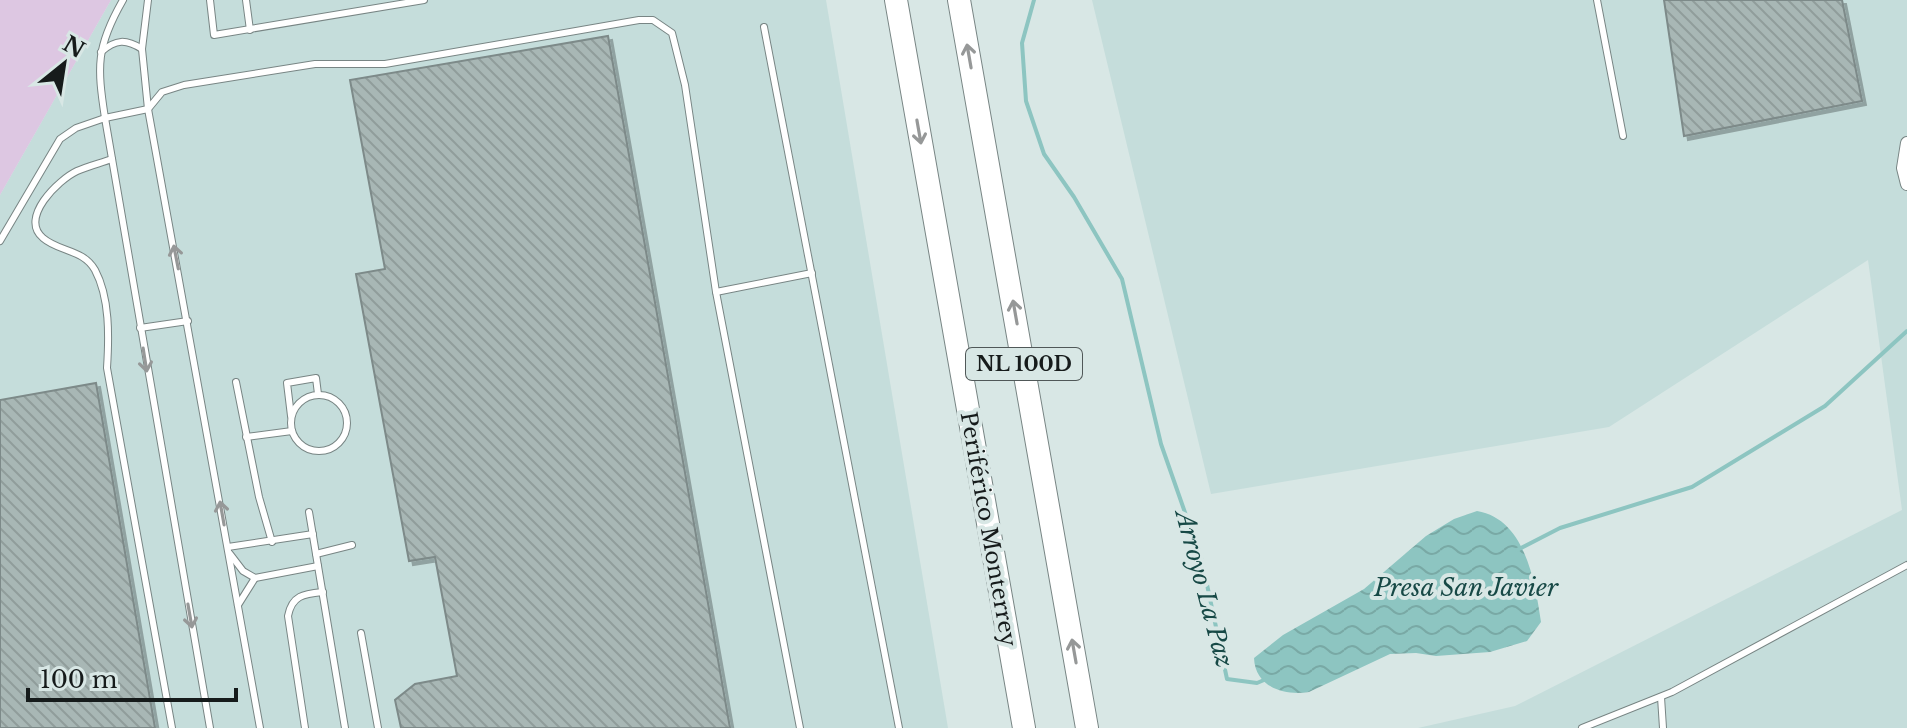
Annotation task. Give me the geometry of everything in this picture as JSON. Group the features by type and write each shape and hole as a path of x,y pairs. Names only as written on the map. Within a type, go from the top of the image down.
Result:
{"highway":[{"name":"Periférico Monterrey","path":"896,0 1024,728"},
{"name":"NL 100D","path":"959,0 1087,728"}],"street":[{"path":"1907,143 1903,168 1907,184"}],"lane":[{"path":"123,0 100,53 98,74 210,728"},
{"path":"148,0 142,49 148,109 260,728"},
{"path":"210,0 214,35 424,0"},
{"path":"246,0 250,30"},
{"path":"1597,0 1623,136"},
{"path":"0,241 60,139 76,128 105,118 148,109 162,92 184,85 315,64 385,64 621,22 653,20 672,33 677,48 716,292 800,728"},
{"path":"764,27 899,728"},
{"path":"100,53 114,41 129,41 142,49"},
{"path":"112,159 77,171 60,181 43,202 35,225 44,239 81,256 94,268 101,287 107,329 107,368 172,728"},
{"path":"716,292 812,273"},
{"path":"140,328 188,321"},
{"path":"291,416 299,402 318,394 338,401 347,413 348,428 341,441 329,450 314,451 301,444 292,431 287,383 316,378 318,394"},
{"path":"236,382 272,542"},
{"path":"246,437 292,431"},
{"path":"309,512 345,728"},
{"path":"228,550 313,534"},
{"path":"316,554 352,545"},
{"path":"228,550 239,567 255,578 318,566"},
{"path":"1582,728 1661,697 1780,636 1907,565"},
{"path":"238,605 255,578"},
{"path":"305,728 288,616 294,599 300,595 323,592"},
{"path":"361,633 378,728"},
{"path":"1661,697 1663,728"}],"shaded area":[{"path":"0,0 111,0 0,195"},
{"path":"111,0 826,0 948,728 0,728 0,195"},
{"path":"1092,0 1907,0 1907,728 1418,728 1515,706 1902,510 1868,260 1609,427 1211,494"}],"water":[{"name":"Presa San Javier","path":"1477,511 1493,516 1506,526 1525,554 1541,622 1527,641 1490,652 1436,656 1390,654 1309,692 1281,691 1265,683 1254,658 1283,635 1364,589 1426,536 1454,519"}],"building":[{"path":"1664,0 1842,0 1862,101 1684,136"},
{"path":"608,36 730,728 401,728 395,700 415,684 457,676 435,557 409,561 356,274 385,269 350,80"},
{"path":"96,383 155,728 0,728 0,400"}],"waterway":[{"name":"Arroyo La Paz","path":"1034,0 1022,43 1026,101 1044,154 1074,197 1122,279 1161,444 1202,561 1227,679 1257,683 1264,680"},
{"name":"Arroyo La Paz","path":"1517,550 1560,528 1692,487 1825,406 1907,331"}]}
